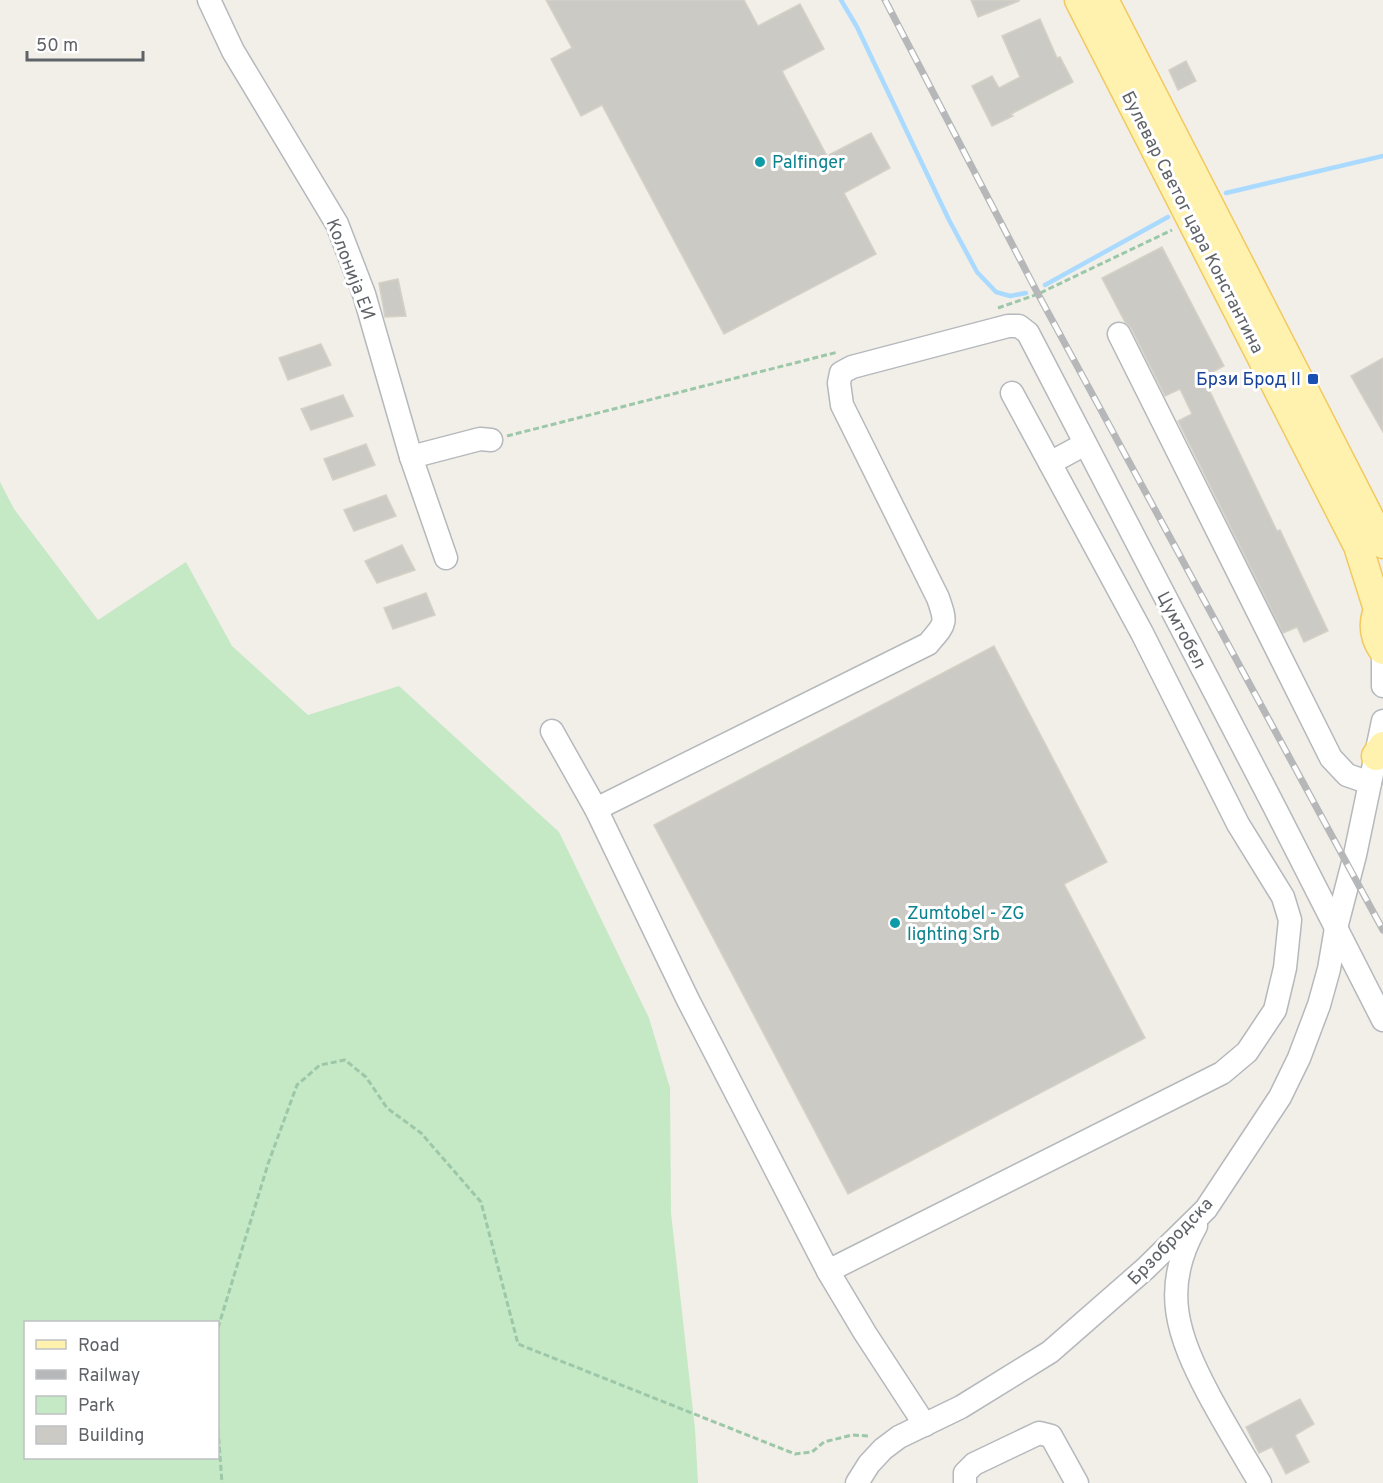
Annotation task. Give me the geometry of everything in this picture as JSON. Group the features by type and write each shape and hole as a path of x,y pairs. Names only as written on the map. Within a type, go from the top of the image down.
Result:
{"main road":[{"name":"Булевар Светог цара Константина","path":"1079,0 1358,546 1380,606 1374,626 1378,643 1383,651"},
{"name":"Булевар Светог цара Константина","path":"1104,0 1381,537"}],"street":[{"name":"Колонија ЕИ","path":"209,0 233,51 336,224 364,294 411,457 446,558"},
{"name":"Цумтобел","path":"596,809 928,644 941,629 945,618 938,598 842,405 839,383 842,373 852,367 1008,326 1019,326 1028,333 1383,1020"},
{"path":"1119,334 1331,758 1347,775 1376,762"},
{"path":"828,1272 1222,1073 1247,1052 1275,1010 1286,968 1290,921 1283,897 1238,824 1142,633 1012,393"},
{"path":"411,457 480,439 491,440"},
{"path":"1050,463 1085,444"},
{"path":"1383,651 1383,686"},
{"name":"Брзобродска","path":"857,1483 869,1464 898,1437 961,1407 1050,1352 1146,1268 1206,1209 1263,1124 1299,1058 1319,1005 1376,762 1383,721"},
{"path":"552,731 596,809 688,999 828,1272 925,1425"},
{"path":"1208,764 1243,746"},
{"path":"1206,1209 1179,1265 1176,1311 1190,1360 1224,1424 1260,1483"},
{"path":"965,1483 965,1473 974,1464 1039,1433 1051,1437 1077,1483"}],"path":[{"path":"994,309 1038,294 1192,220"},
{"path":"491,440 846,350"},
{"path":"219,1325 268,1164 297,1085 320,1065 345,1060 366,1077 387,1108 421,1132 481,1202 518,1344 795,1454 812,1452 824,1442 852,1435 898,1437"},
{"path":"219,1442 222,1483"}],"green space":[{"path":"0,482 14,509 98,620 186,562 232,646 308,715 399,686 559,832 649,1018 670,1088 671,1213 695,1429 698,1483 0,1483"}],"building":[{"name":"Palfinger","path":"546,0 744,0 758,26 800,4 824,49 782,71 827,156 871,133 890,168 844,193 876,254 724,334 602,105 581,116 551,59 572,48"},
{"path":"971,0 1019,0 1019,1 978,17"},
{"path":"1040,19 1057,58 1060,57 1073,82 992,126 972,86 992,76 999,88 1020,77 1002,36"},
{"path":"1186,61 1196,81 1178,90 1169,70"},
{"path":"1162,247 1224,366 1203,377 1328,631 1304,642 1297,627 1283,633 1178,421 1192,414 1180,389 1165,396 1131,328 1125,322 1102,278"},
{"path":"398,279 406,316 385,317 379,283"},
{"path":"321,344 331,365 288,380 279,358"},
{"path":"1383,358 1383,432 1351,376"},
{"path":"343,395 353,416 311,430 301,409"},
{"path":"366,444 375,465 333,480 324,459"},
{"path":"386,495 396,516 354,531 344,510"},
{"path":"402,545 415,570 377,583 365,561"},
{"path":"426,593 435,615 393,629 384,608"},
{"name":"Zumtobel - ZG lighting Srb","path":"994,646 1107,862 1064,884 1145,1038 848,1194 654,825"},
{"path":"1300,1399 1314,1424 1295,1435 1309,1462 1286,1474 1272,1447 1259,1453 1246,1427"}],"waterway":[{"path":"841,0 857,27 949,220 977,272 996,292 1010,296 1026,293"},
{"path":"1226,193 1383,156"},
{"path":"1045,285 1168,217"}],"railway":[{"path":"885,0 1038,294 1383,930"}],"place":[{"name":"Palfinger","path":"760,162"},
{"name":"Брзи Брод II","path":"1313,379"},
{"name":"Zumtobel - ZG lighting Srb","path":"895,923"}]}
